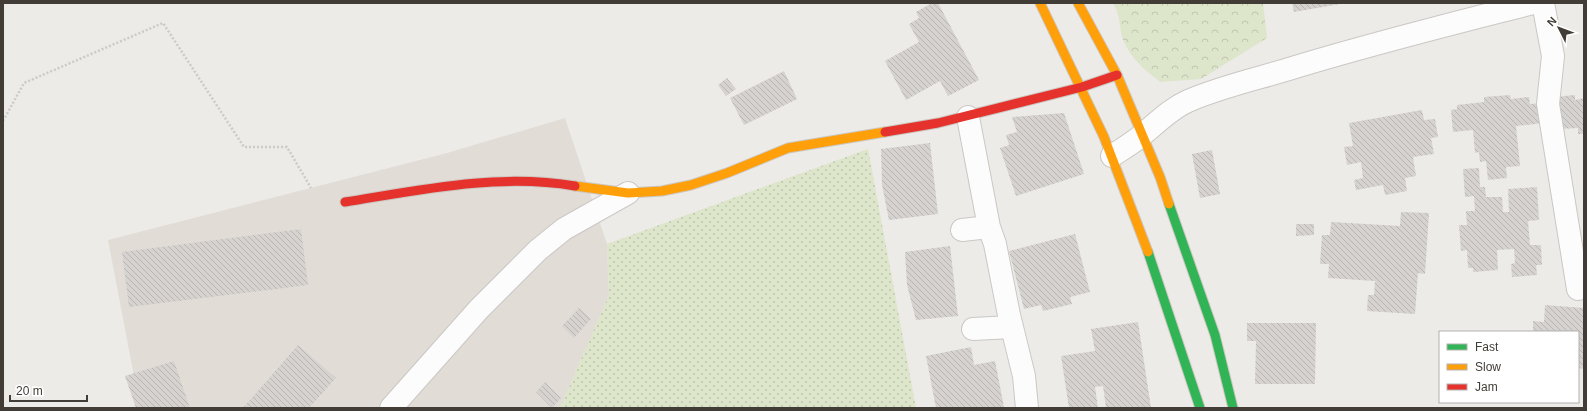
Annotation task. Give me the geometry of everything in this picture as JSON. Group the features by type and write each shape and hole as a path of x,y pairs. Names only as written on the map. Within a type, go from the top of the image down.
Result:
{"street":[{"path":"1040,3 1082,88 1112,156 1155,271 1200,408"},
{"path":"1078,3 1117,75 1160,178 1215,335 1233,408"},
{"path":"1112,156 1142,136 1162,118 1188,101 1223,88 1427,30 1533,3"},
{"path":"1543,3 1553,56 1548,104 1578,289"},
{"path":"346,202 445,186 503,182 557,183 628,193 662,191 691,185 727,173 788,148 931,125 968,117 1082,88 1117,75"},
{"path":"968,117 989,227 995,244 1012,327 1024,376 1027,408"},
{"path":"391,408 479,309 538,250 564,229 628,193"},
{"path":"962,230 989,227"},
{"path":"973,329 1012,327"}],"path":[{"path":"3,120 24,83 163,23 244,147 287,147 311,188"}],"shaded area":[{"path":"565,118 607,244 609,295 560,408 140,408 108,240 447,153"}],"green space":[{"path":"1112,3 1263,3 1267,38 1201,79 1160,82 1139,64 1127,49 1122,37 1119,16"},
{"path":"868,149 916,408 560,408 609,295 607,244"}],"building":[{"path":"932,3 938,3 979,80 948,96 940,81 906,100 885,61 919,42 909,24 919,18 916,12"},
{"path":"1292,3 1340,3 1340,4 1294,12"},
{"path":"784,71 797,99 744,125 730,98"},
{"path":"727,78 736,89 726,96 718,85"},
{"path":"1510,95 1511,99 1529,97 1530,104 1542,103 1544,123 1516,126 1520,166 1506,167 1507,178 1488,180 1486,161 1480,162 1479,152 1475,153 1473,130 1453,132 1451,110 1457,109 1457,105 1484,102 1484,97"},
{"path":"1575,95 1575,100 1584,98 1584,134 1578,134 1578,128 1559,129 1554,97"},
{"path":"1422,110 1424,120 1435,119 1438,137 1431,138 1434,154 1413,157 1416,176 1405,178 1407,191 1385,195 1383,185 1356,190 1354,180 1363,178 1361,162 1347,165 1344,147 1353,146 1349,123"},
{"path":"1064,113 1084,174 1016,196 1000,148 1009,145 1006,135 1017,132 1012,117"},
{"path":"930,143 938,214 889,220 882,185 881,149"},
{"path":"1212,150 1220,194 1200,198 1192,154"},
{"path":"1479,168 1480,187 1485,187 1486,197 1502,197 1503,212 1509,212 1508,189 1537,187 1539,220 1528,221 1530,245 1541,245 1542,265 1536,265 1537,275 1512,277 1511,264 1515,263 1514,249 1497,250 1498,270 1473,272 1473,268 1468,268 1467,250 1461,251 1459,225 1467,225 1466,211 1475,211 1474,196 1465,197 1463,169"},
{"path":"1401,212 1429,213 1425,274 1418,273 1415,314 1367,311 1368,295 1374,295 1375,281 1328,278 1329,264 1320,264 1322,235 1330,235 1331,222 1400,226"},
{"path":"1296,224 1314,224 1314,235 1296,236"},
{"path":"301,229 308,285 129,307 122,252"},
{"path":"1075,234 1090,292 1070,297 1072,304 1043,311 1041,305 1024,309 1009,251"},
{"path":"950,246 958,316 916,320 907,285 905,252"},
{"path":"1545,305 1584,308 1584,369 1579,368 1579,331 1533,331 1533,321 1544,322"},
{"path":"579,308 591,319 574,338 562,326"},
{"path":"1138,322 1151,408 1106,408 1103,386 1095,387 1098,408 1069,408 1061,356 1095,351 1091,329"},
{"path":"1247,323 1316,323 1315,384 1255,384 1256,341 1247,341"},
{"path":"298,345 336,378 309,408 243,408"},
{"path":"971,347 974,365 995,361 1004,407 936,408 926,356"},
{"path":"174,361 190,408 136,408 125,376"},
{"path":"545,382 561,398 552,408 536,392"}],"traffic: fast":[{"path":"1169,204 1215,335 1233,408"},
{"path":"1148,252 1200,408"}],"traffic: slow":[{"path":"1040,3 1104,137 1148,252"},
{"path":"1078,3 1117,75 1160,177 1169,204"},
{"path":"575,186 628,193 662,191 691,185 727,173 788,148 885,132"}],"traffic: jam":[{"path":"885,132 938,123 1082,87 1117,75"},
{"path":"345,202 430,188 488,182 546,182 575,186"}]}
